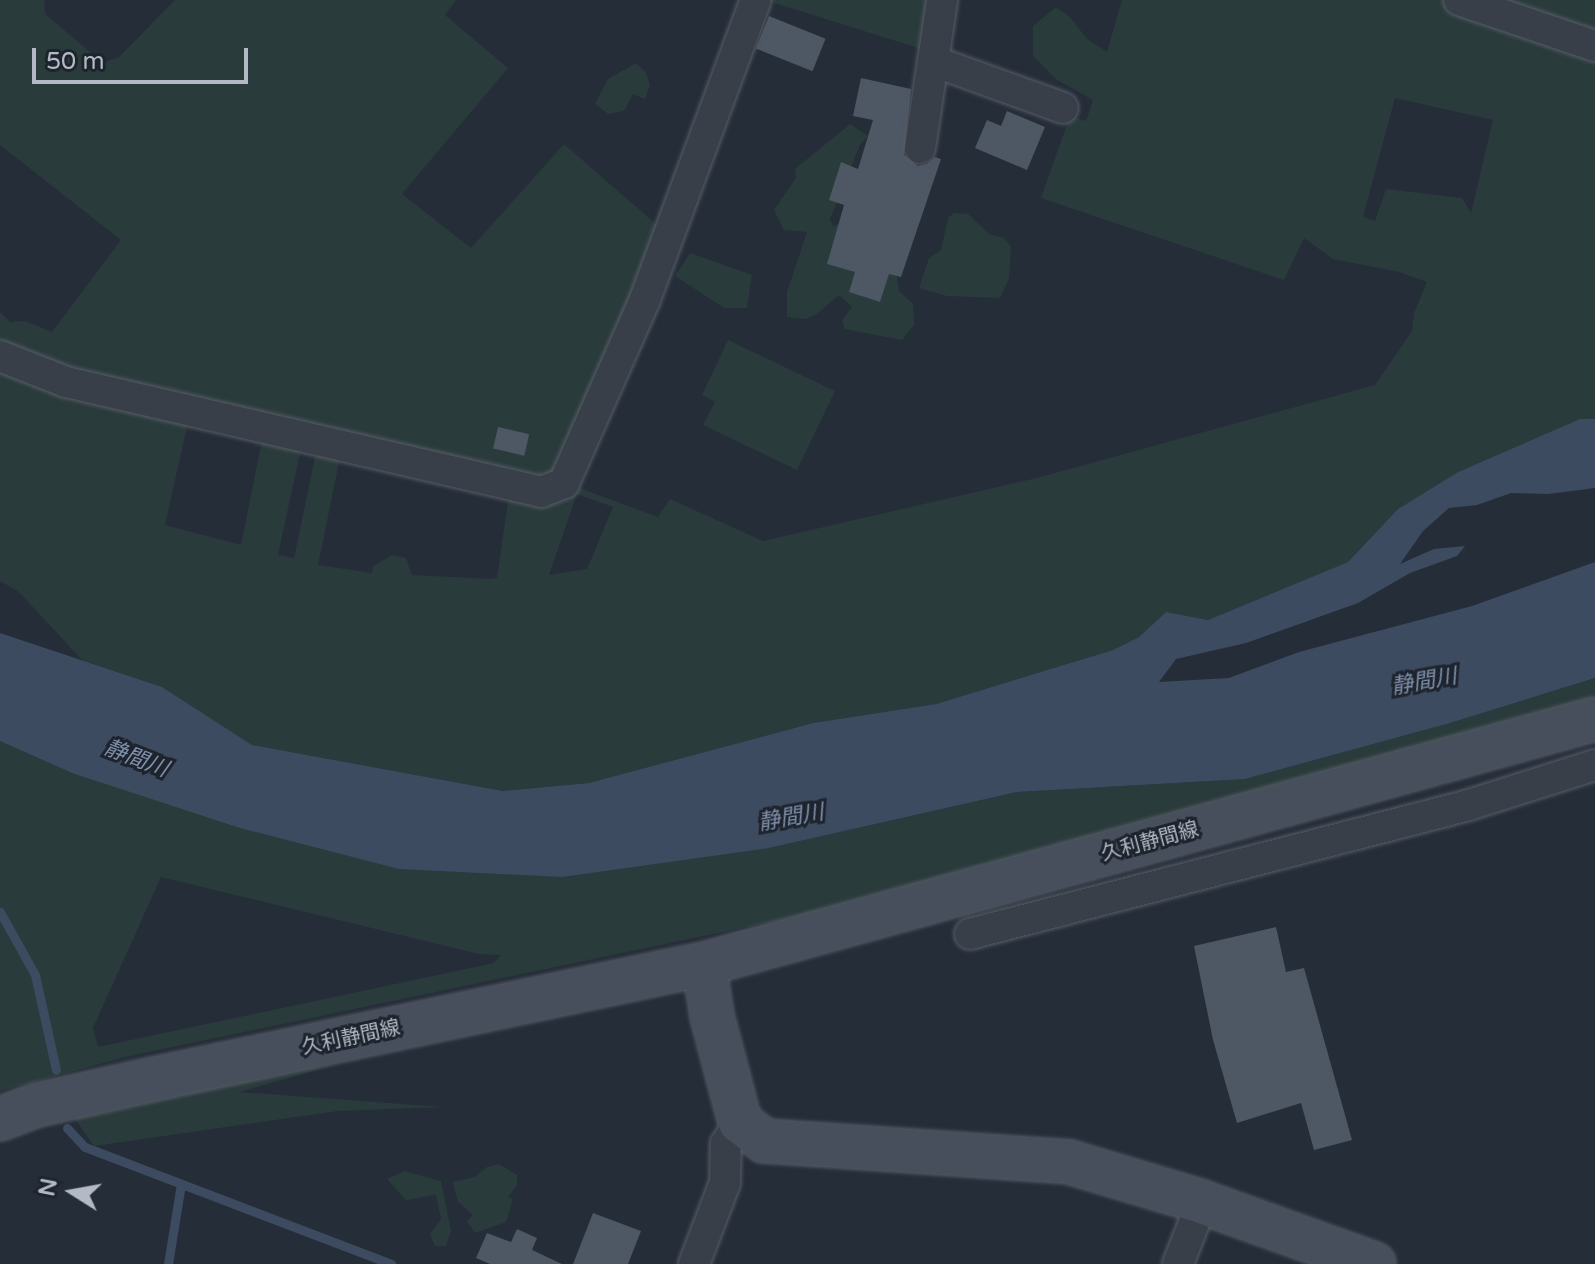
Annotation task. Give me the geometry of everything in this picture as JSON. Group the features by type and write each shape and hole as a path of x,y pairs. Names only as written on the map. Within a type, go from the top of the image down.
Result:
{"main road":[{"name":"久利静間線","path":"0,1119 37,1105 139,1082 704,964 1595,719"},
{"path":"704,964 712,1016 740,1122 764,1141 1069,1162 1202,1202 1374,1264"}],"street":[{"path":"0,356 66,382 541,492 564,483 644,302 756,0"},
{"path":"920,148 942,0"},
{"path":"1459,0 1595,46"},
{"path":"933,61 1063,108"},
{"path":"970,934 1469,805 1595,765"},
{"path":"694,1264 725,1183 726,1144 740,1122"},
{"path":"1178,1264 1202,1202"}],"shaded area":[{"path":"0,0 44,0 45,14 103,63 119,57 175,0 456,0 445,15 508,68 402,194 471,248 564,144 666,233 563,480 540,489 0,352 0,312 10,322 25,321 52,332 121,240 0,145"},
{"path":"765,0 942,0 934,53"},
{"path":"1122,0 1444,0 1595,51 1595,419 1580,419 1458,472 1398,509 1348,562 1208,620 1166,612 1139,637 1113,650 936,704 813,723 589,783 503,791 252,745 162,687 82,660 18,591 0,581 0,357 190,413 165,525 241,545 264,430 303,439 278,555 294,558 318,443 342,448 318,565 372,573 373,566 392,555 406,558 412,575 490,579 497,578 510,488 541,495 645,302 579,488 658,517 670,499 763,541 1037,478 1375,385 1412,331 1414,313 1427,282 1399,272 1333,259 1304,238 1284,280 1041,198 1070,116 1086,121 1093,100 1057,80 1033,56 1033,26 1056,7 1070,17 1087,39 1107,52","holes":["1395,98 1493,120 1471,213 1462,198 1386,189 1375,221 1363,217","577,494 613,507 587,569 549,575"]},
{"path":"1483,0 1595,0 1595,38"},
{"path":"636,63 646,73 650,85 645,99 633,94 624,111 608,114 595,104 608,79"},
{"path":"850,124 868,136 860,145 830,219 833,226 847,221 896,270 899,291 913,304 914,325 902,340 845,329 842,321 852,307 839,295 817,314 806,319 787,317 787,292 807,232 784,230 774,210 796,178 795,169"},
{"path":"954,213 968,214 989,234 1004,238 1011,247 1009,278 1000,298 947,296 919,288 929,258 941,250 948,218"},
{"path":"690,253 752,275 747,308 724,308 675,276"},
{"path":"728,340 835,391 797,470 703,425 715,402 702,395"},
{"path":"1595,678 1595,708 957,883 125,1057 0,1091 0,741 72,773 769,848 1017,792 1245,779 1450,723","holes":["161,877 479,954 501,955 494,963 98,1047 93,1028"]},
{"path":"334,1065 240,1092 443,1107 338,1111 94,1146 73,1116 163,1092"},
{"path":"499,1164 517,1175 517,1185 508,1197 513,1199 506,1222 475,1233 467,1221 473,1215 458,1202 453,1182 475,1177 487,1167"},
{"path":"404,1171 441,1181 451,1231 446,1246 435,1246 430,1234 441,1219 436,1195 406,1200 387,1179"}],"water":[{"name":"静間川","path":"1580,419 1595,419 1595,488 1548,494 1511,493 1477,505 1449,508 1423,531 1400,564 1434,549 1465,546 1457,556 1410,573 1358,603 1246,643 1176,659 1159,682 1229,678 1299,652 1472,606 1595,562 1595,678 1450,723 1245,779 1017,792 769,848 562,877 399,869 240,828 72,773 0,741 0,633 162,687 252,745 503,791 589,783 813,723 936,704 1113,650 1139,637 1166,612 1208,620 1348,562 1398,509 1458,472"}],"building":[{"path":"769,16 826,39 812,71 756,48"},
{"path":"861,78 911,89 904,155 918,166 927,164 935,157 941,159 901,277 889,274 880,302 849,292 855,272 827,264 844,205 829,200 841,162 858,169 873,120 853,116"},
{"path":"1007,111 1045,127 1027,170 975,148 987,120 1001,126"},
{"path":"498,427 529,434 524,456 493,448"},
{"path":"1276,927 1286,972 1304,968 1352,1140 1314,1150 1301,1103 1237,1123 1213,1040 1194,946"},
{"path":"593,1213 641,1231 628,1264 573,1264"},
{"path":"517,1229 537,1238 532,1250 562,1264 490,1264 476,1258 487,1233 511,1242"}],"waterway":[{"path":"0,912 35,975 56,1070"},
{"path":"67,1128 85,1147 391,1264"},
{"path":"168,1264 181,1184"}]}
